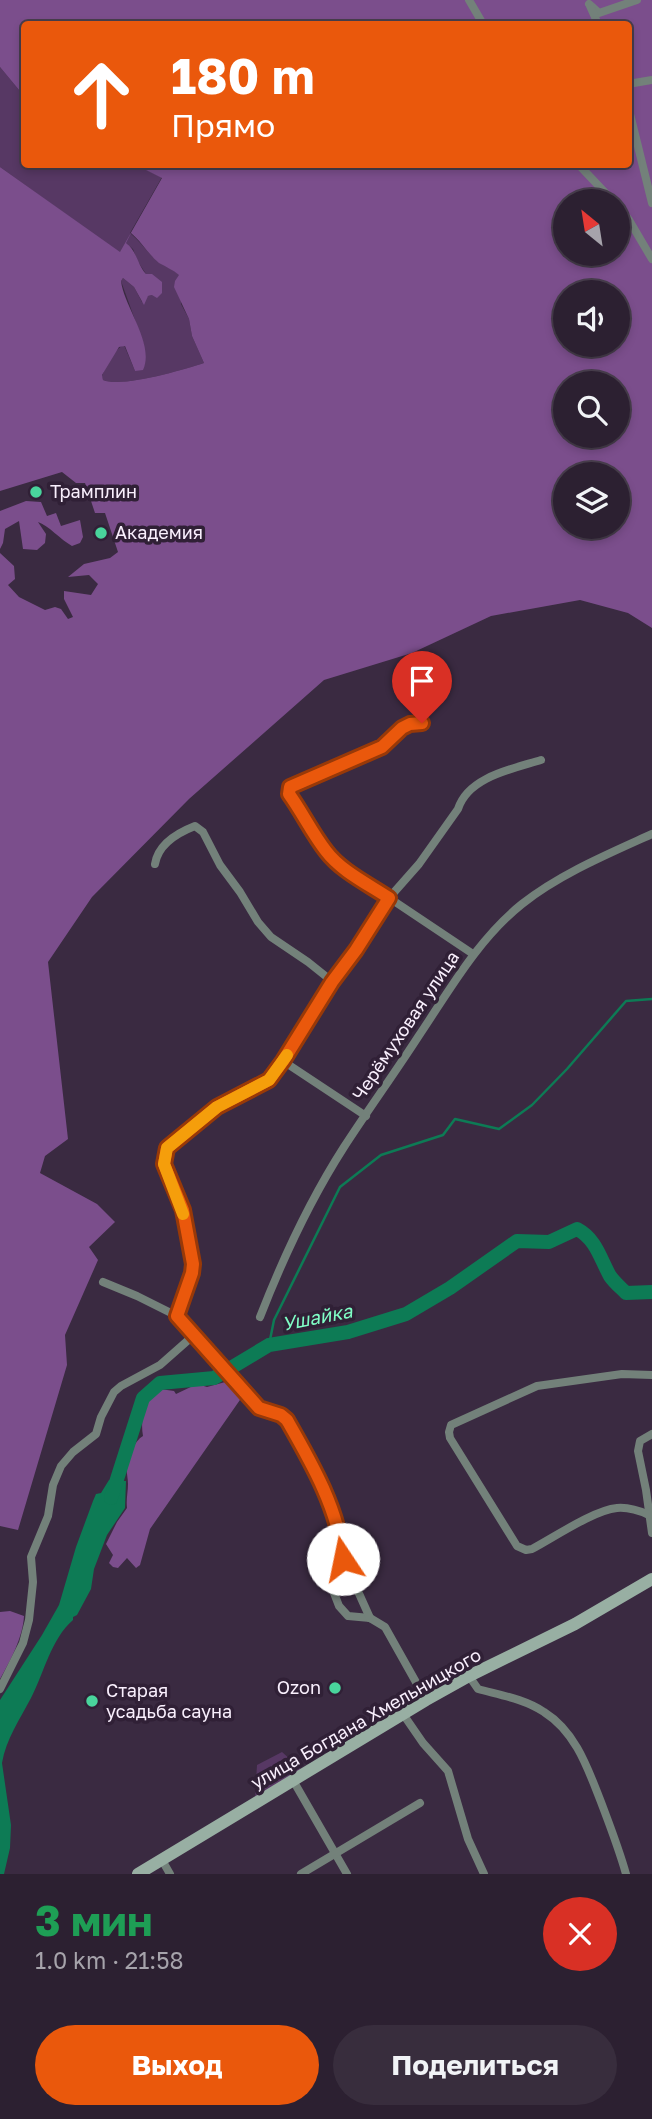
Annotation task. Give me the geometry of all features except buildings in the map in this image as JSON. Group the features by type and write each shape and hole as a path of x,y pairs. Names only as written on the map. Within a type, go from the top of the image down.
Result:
{"street":[{"path":"469,0 481,21"},
{"path":"589,5 599,13 637,0"},
{"path":"632,83 652,80"},
{"path":"632,124 652,203"},
{"path":"582,168 602,189"},
{"path":"630,222 652,259"},
{"path":"422,723 402,728 382,747 290,787 289,791 325,850 337,863 473,954"},
{"path":"177,1316 193,1264 183,1210 164,1164 167,1148 217,1107 269,1080 389,898 419,864 458,809 466,793 494,776 541,760"},
{"path":"155,864 156,854 172,838 195,826 204,832 220,865 240,891 258,922 271,937 332,982"},
{"name":"Черёмуховая улица","path":"260,1317 281,1265 344,1146 473,954 523,903 563,878 652,834"},
{"path":"283,1061 366,1116"},
{"path":"103,1282 177,1316 259,1408 281,1415 287,1420 334,1515 343,1559 334,1593 339,1606 348,1616 370,1618 385,1627 426,1700"},
{"path":"0,1689 23,1643 29,1620 33,1582 31,1557 48,1516 53,1485 61,1466 73,1452 96,1434 114,1392 160,1365 194,1335"},
{"path":"649,1515 633,1508 614,1508 526,1550 517,1546 508,1534 450,1438 449,1432 452,1425 537,1386 622,1374 652,1376"},
{"path":"652,1434 640,1441 638,1451 652,1533"},
{"path":"343,1559 370,1618"},
{"name":"улица Богдана Хмельницкого","path":"138,1874 426,1700 575,1624 652,1579"},
{"path":"469,1676 478,1689 524,1702 545,1712 565,1731 585,1762 626,1874"},
{"path":"403,1714 423,1743 448,1771 468,1839 484,1874"},
{"path":"294,1782 347,1874"},
{"path":"301,1874 420,1804"},
{"path":"162,1860 170,1874"}],"shaded area":[{"path":"0,0 652,0 652,628 628,613 580,600 491,616 412,653 324,680 189,799 92,897 48,962 68,1139 45,1156 40,1173 97,1204 115,1222 89,1247 98,1260 65,1335 67,1365 18,1530 0,1526 0,553 14,566 15,579 8,585 19,597 45,610 55,607 61,609 68,619 73,617 64,599 64,591 91,595 98,584 89,575 68,577 84,564 110,558 118,552 105,513 95,513 85,483 76,483 62,472 0,491 0,167 120,252 162,178 142,168 632,168 632,21 21,21 21,92 0,67","holes":["131,233 159,263 179,275 174,287 189,319 192,336 204,363 138,380 112,382 103,380 102,375 119,347 125,346 135,371 143,370 146,360 142,337 121,281 123,278 134,287 144,305 148,296 157,298 162,293 162,282 152,274 146,274 126,243"]},
{"path":"0,67 21,92 21,168 142,168 162,177 130,233 155,259 180,275 181,304 204,363 138,380 103,380 102,376 111,358 124,345 135,371 144,345 121,281 123,278 134,287 142,302 152,295 146,274 133,249 126,243 120,253 0,167"},
{"path":"26,501 41,502 47,516 56,513 61,526 80,520 83,537 80,543 72,546 38,522 46,534 45,543 37,550 23,549 19,521 5,529 0,549 0,511"},
{"path":"229,1381 242,1397 150,1529 140,1565 136,1568 127,1558 118,1568 113,1567 109,1563 113,1555 106,1544 127,1508 127,1466 135,1445 143,1436 143,1416 150,1398 160,1389 174,1391 176,1394 197,1384 207,1387"},
{"path":"109,1480 126,1481 125,1508 107,1535 94,1569 91,1589 77,1615 53,1646 4,1754 2,1763 11,1825 10,1848 4,1874 0,1874 0,1700 59,1605 93,1501"},
{"path":"10,1611 24,1616 23,1624 15,1649 0,1679 0,1612"},
{"path":"282,1752 303,1771 255,1800 257,1765"}],"waterway":[{"path":"269,1345 274,1320 340,1187 381,1155 443,1135 455,1119 499,1129 532,1105 626,1001 652,999"},
{"name":"Ушайка","path":"111,1498 143,1398 160,1383 214,1378 269,1345 348,1332 406,1314 450,1288 517,1241 549,1242 577,1229 589,1238 610,1276 626,1293 652,1292"}],"slow traffic":[{"path":"183,1214 164,1164 167,1148 217,1107 269,1080 287,1055"}],"place":[{"name":"Трамплин","path":"36,492"},
{"name":"Академия","path":"101,533"},
{"name":"Ozon","path":"335,1688"},
{"name":"Старая усадьба сауна","path":"92,1701"}],"route":[{"path":"343,1559 334,1515 287,1420 281,1415 259,1408 177,1316 193,1264 183,1210 164,1161 167,1148 217,1107 269,1080 389,898 337,863 325,850 289,794 290,787 382,747 410,724 422,723"}]}
